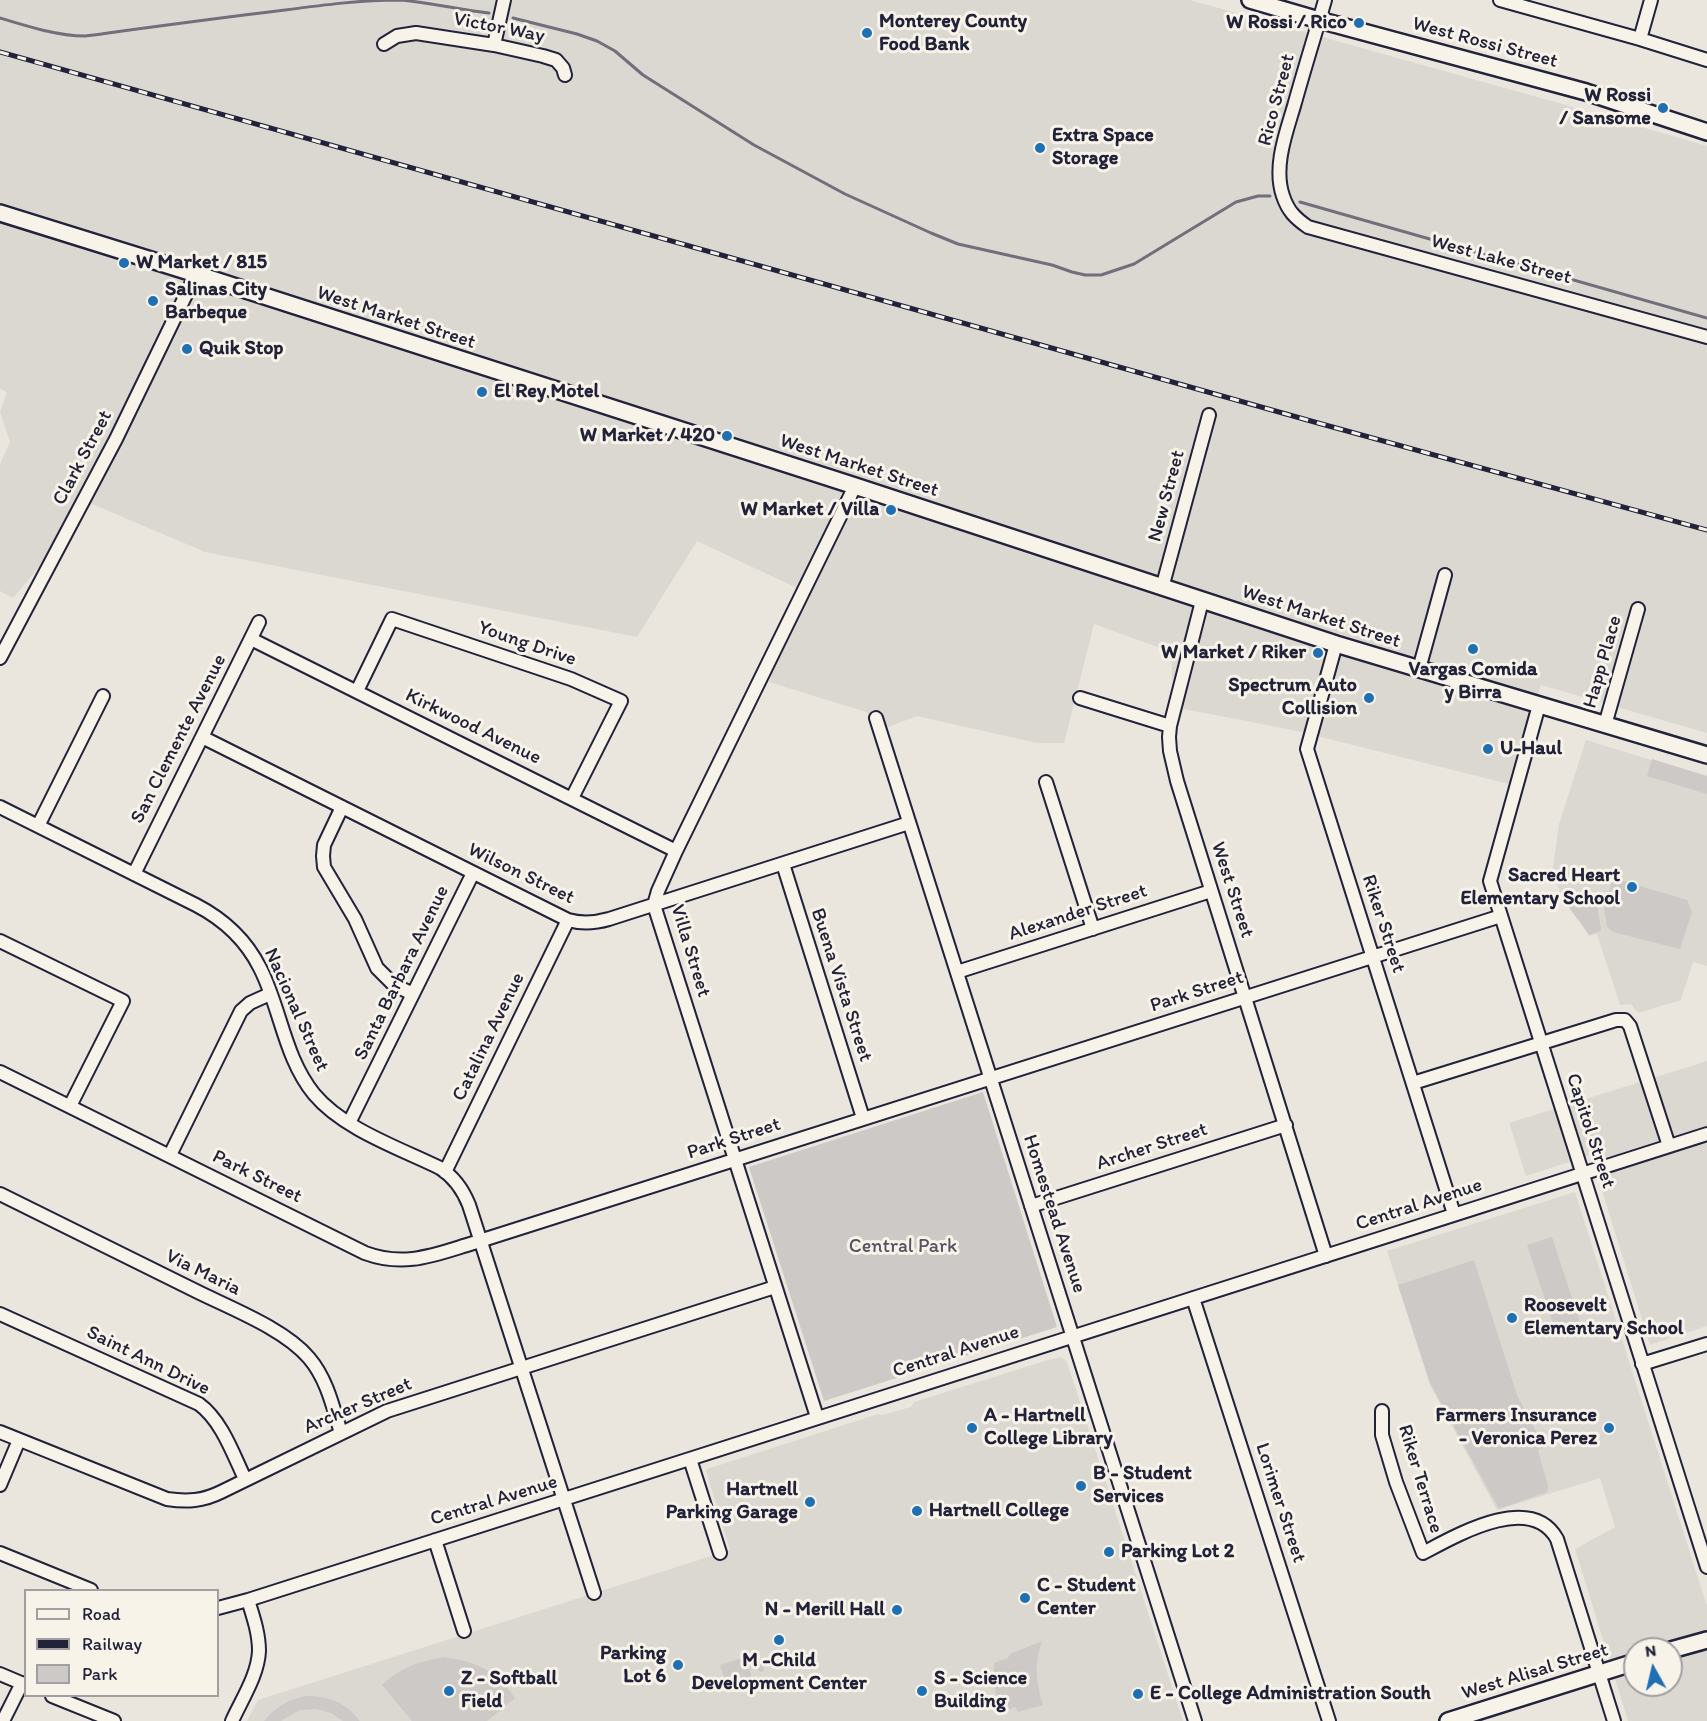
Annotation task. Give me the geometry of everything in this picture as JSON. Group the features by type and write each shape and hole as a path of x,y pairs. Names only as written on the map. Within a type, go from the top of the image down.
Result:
{"main road":[{"name":"West Rossi Street","path":"1250,0 1586,92 1707,132"},
{"name":"West Market Street","path":"0,213 855,486 1336,644 1707,755"},
{"path":"1683,1647 1707,1640"},
{"name":"West Alisal Street","path":"1448,1721 1473,1717 1623,1666"}],"street":[{"path":"494,45 504,0"},
{"name":"Rico Street","path":"1290,210 1282,194 1280,174 1283,147 1325,0"},
{"path":"1500,0 1541,5 1707,60"},
{"path":"1640,39 1651,0"},
{"name":"Victor Way","path":"384,44 397,36 416,33 494,45 556,60 563,68 565,75"},
{"name":"West Lake Street","path":"1290,210 1296,219 1308,227 1707,337"},
{"name":"Clark Street","path":"0,657 116,439 196,274"},
{"name":"New Street","path":"1162,588 1209,416"},
{"name":"Villa Street","path":"817,1417 654,905 676,851 855,486"},
{"path":"1419,669 1445,575"},
{"name":"West Street","path":"1202,601 1170,726 1173,768 1326,1256"},
{"name":"Happ Place","path":"1605,725 1638,609"},
{"name":"Young Drive","path":"357,691 392,620 571,679 621,701 572,798"},
{"name":"San Clemente Avenue","path":"134,874 259,622"},
{"name":"Kirkwood Avenue","path":"251,639 676,851"},
{"name":"Riker Street","path":"1336,644 1306,749 1454,1214"},
{"path":"38,826 103,696"},
{"path":"1080,698 1170,726"},
{"name":"Capitol Street","path":"1539,705 1490,881 1707,1567"},
{"name":"Homestead Avenue","path":"876,718 1195,1721"},
{"name":"Wilson Street","path":"202,737 568,920 583,923 600,921 654,905 909,823"},
{"path":"1046,782 1093,929"},
{"name":"Nacional Street","path":"0,807 204,909 226,924 253,955 265,979 288,1047 302,1077 320,1100 349,1123 445,1172 458,1184 466,1197 594,1593"},
{"path":"342,807 324,845 322,856 324,867 355,919 377,968 394,985 413,994"},
{"name":"Buena Vista Street","path":"783,864 863,1118"},
{"name":"Santa Barbara Avenue","path":"349,1123 473,873"},
{"name":"Alexander Street","path":"957,972 1211,891"},
{"name":"Park Street","path":"0,1072 374,1256 393,1260 418,1259 1501,916"},
{"name":"Catalina Avenue","path":"445,1172 568,920"},
{"path":"0,941 123,1001 70,1106"},
{"path":"170,1155 241,1011 250,1003 270,994"},
{"path":"1413,1083 1616,1020 1625,1020 1630,1026 1669,1146"},
{"name":"Archer Street","path":"1030,1206 1286,1125"},
{"name":"Central Avenue","path":"219,1608 1707,1134"},
{"name":"Via Maria","path":"0,1194 289,1339 309,1358 322,1377 341,1432"},
{"name":"Archer Street","path":"0,1432 167,1499 192,1501 204,1499 394,1408 775,1287"},
{"name":"Lorimer Street","path":"1193,1298 1329,1721"},
{"name":"Saint Ann Drive","path":"0,1314 199,1404 217,1423 245,1479"},
{"path":"1642,1364 1707,1344"},
{"name":"Riker Terrace","path":"1382,1412 1382,1435 1396,1482 1423,1553 1468,1531 1505,1519 1522,1517 1544,1523 1557,1539 1599,1674"},
{"path":"0,1485 19,1440"},
{"path":"690,1459 720,1553"},
{"path":"435,1539 464,1631"},
{"path":"0,1553 89,1589"},
{"path":"232,1721 257,1663 258,1640 248,1600"},
{"path":"0,1674 24,1684 3,1721"},
{"path":"1599,1674 1614,1721"},
{"path":"57,1697 114,1721"}],"shaded area":[{"path":"0,0 1190,0 1707,146 1707,733 1541,685 1509,784 1297,731 1174,707 1171,652 1094,624 1064,743 1037,743 917,716 888,727 866,712 769,682 801,590 697,541 637,637 205,552 92,504 13,598 0,591 0,464 10,442 0,412 7,392 0,389"},
{"name":"Sacred Heart Elementary School","path":"1586,740 1707,777 1707,966 1693,962 1681,1000 1638,1013 1631,1004 1620,1005 1597,934 1589,936 1564,901 1552,873 1559,824"},
{"path":"1707,1061 1707,1326 1650,1345 1591,1155 1526,1176 1509,1123"},
{"name":"Roosevelt Elementary School","path":"1575,1192 1707,1606 1707,1721 1628,1721 1575,1549 1615,1527 1600,1478 1497,1510 1430,1385 1387,1251"},
{"name":"Hartnell College","path":"1060,1357 1066,1360 1068,1365 1183,1721 247,1721 258,1700 730,1550 707,1469 878,1414 882,1415 911,1407 914,1402"}],"green space":[{"path":"1652,759 1707,776 1707,794 1647,776"},
{"path":"1613,878 1687,900 1692,912 1680,949 1613,932 1607,927 1604,908"},
{"path":"1571,893 1597,905 1600,931 1589,935 1563,897"},
{"name":"Central Park","path":"983,1092 1057,1327 824,1401 749,1167"},
{"path":"1552,1237 1580,1322 1555,1330 1527,1245"},
{"path":"1474,1260 1517,1395 1544,1447 1538,1450 1548,1486 1547,1492 1499,1509 1430,1383 1398,1285"},
{"path":"1042,1641 1037,1673 1043,1705 1018,1712 1015,1707 1001,1712 995,1688 994,1663"},
{"path":"755,1654 763,1664 764,1671 760,1672 748,1665 750,1679 726,1684 720,1665"},
{"name":"Z - Softball Field","path":"443,1657 466,1661 484,1669 500,1680 515,1698 487,1721 412,1721 382,1685 410,1666"},
{"path":"307,1696 323,1697 337,1702 349,1709 360,1721 343,1721 331,1713 316,1709 301,1710 281,1721 264,1721 283,1704"}],"waterway":[{"path":"0,18 53,32 85,36 314,6 370,1 410,1 489,13"},
{"path":"513,18 597,41 615,51 643,75 754,145 845,194 958,244 1052,265 1072,272 1101,275 1134,264 1236,202 1258,196 1270,196"},
{"path":"1300,202 1707,318"}],"railway":[{"path":"0,52 1318,423 1707,530"}],"place":[{"name":"W Rossi / Rico","path":"1359,23"},
{"name":"Monterey County Food Bank","path":"867,33"},
{"name":"W Rossi / Sansome","path":"1663,108"},
{"name":"Extra Space Storage","path":"1040,148"},
{"name":"W Market / 815","path":"124,263"},
{"name":"Salinas City Barbeque","path":"153,301"},
{"name":"Quik Stop","path":"187,349"},
{"name":"El Rey Motel","path":"482,392"},
{"name":"W Market / 420","path":"727,436"},
{"name":"W Market / Villa","path":"891,510"},
{"name":"Vargas Comida y Birra","path":"1473,649"},
{"name":"W Market / Riker","path":"1318,653"},
{"name":"Spectrum Auto Collision","path":"1369,698"},
{"name":"U-Haul","path":"1488,749"},
{"name":"Sacred Heart Elementary School","path":"1632,887"},
{"name":"Roosevelt Elementary School","path":"1512,1318"},
{"name":"A - Hartnell College Library","path":"972,1428"},
{"name":"Farmers Insurance - Veronica Perez","path":"1609,1428"},
{"name":"B - Student Services","path":"1081,1486"},
{"name":"Hartnell Parking Garage","path":"810,1502"},
{"name":"Hartnell College","path":"917,1511"},
{"name":"Parking Lot 2","path":"1109,1552"},
{"name":"C - Student Center","path":"1025,1598"},
{"name":"N - Merill Hall","path":"897,1610"},
{"name":"M -Child Development Center","path":"779,1640"},
{"name":"Parking Lot 6","path":"678,1665"},
{"name":"Z - Softball Field","path":"449,1691"},
{"name":"S - Science Building","path":"922,1691"},
{"name":"E - College Administration South","path":"1138,1694"}]}
